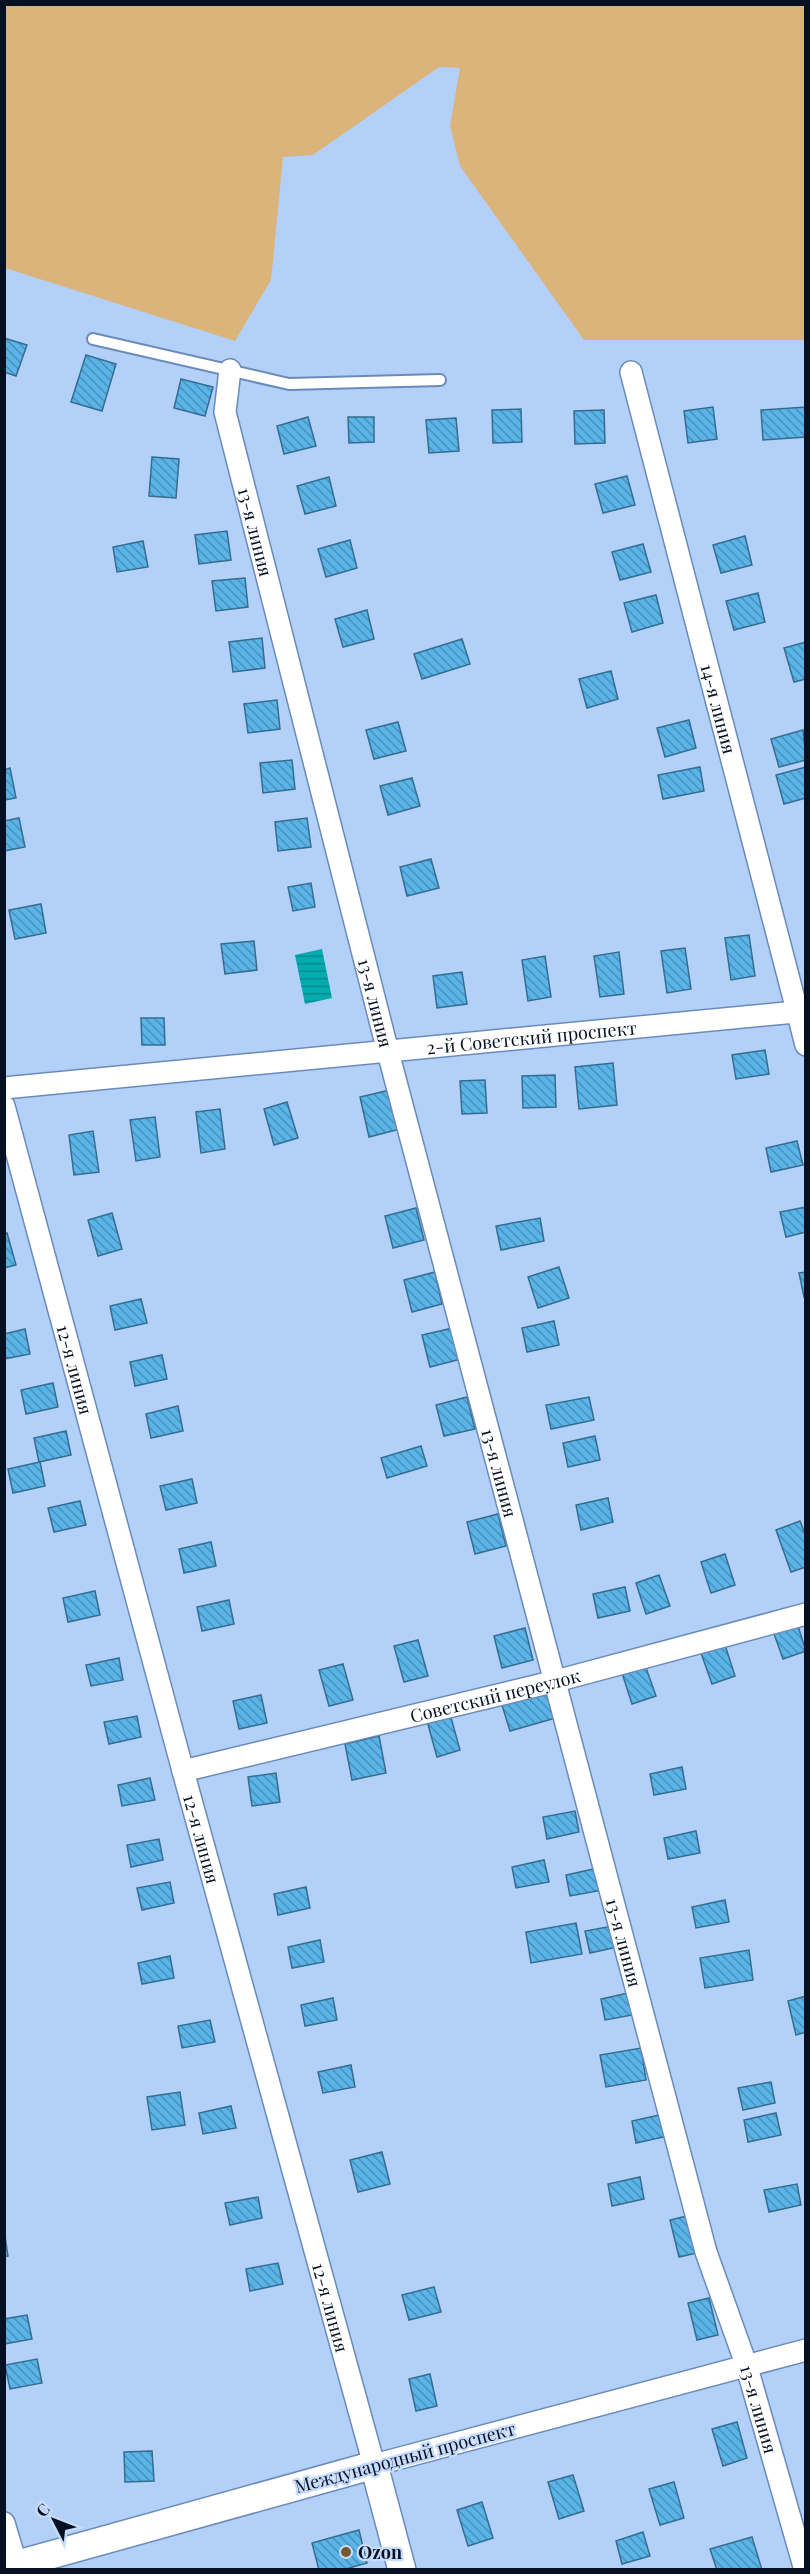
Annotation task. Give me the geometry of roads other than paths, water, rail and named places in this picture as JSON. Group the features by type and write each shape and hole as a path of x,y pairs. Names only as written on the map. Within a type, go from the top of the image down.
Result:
{"street":[{"name":"13-я линия","path":"230,370 225,412 388,1052 706,2252 746,2364 805,2570"},
{"name":"14-я линия","path":"631,372 801,1011 806,1045"},
{"name":"2-й Советский проспект","path":"4,1088 801,1011"},
{"name":"12-я линия","path":"4,1106 402,2570"},
{"name":"Советский переулок","path":"183,1771 556,1681 806,1614"},
{"name":"Международный проспект","path":"13,2568 374,2465 746,2364 806,2350"},
{"path":"4,2523 13,2568"}],"lane":[{"path":"93,339 289,384 440,380"}],"place":[{"name":"Ozon","path":"346,2552"}]}
